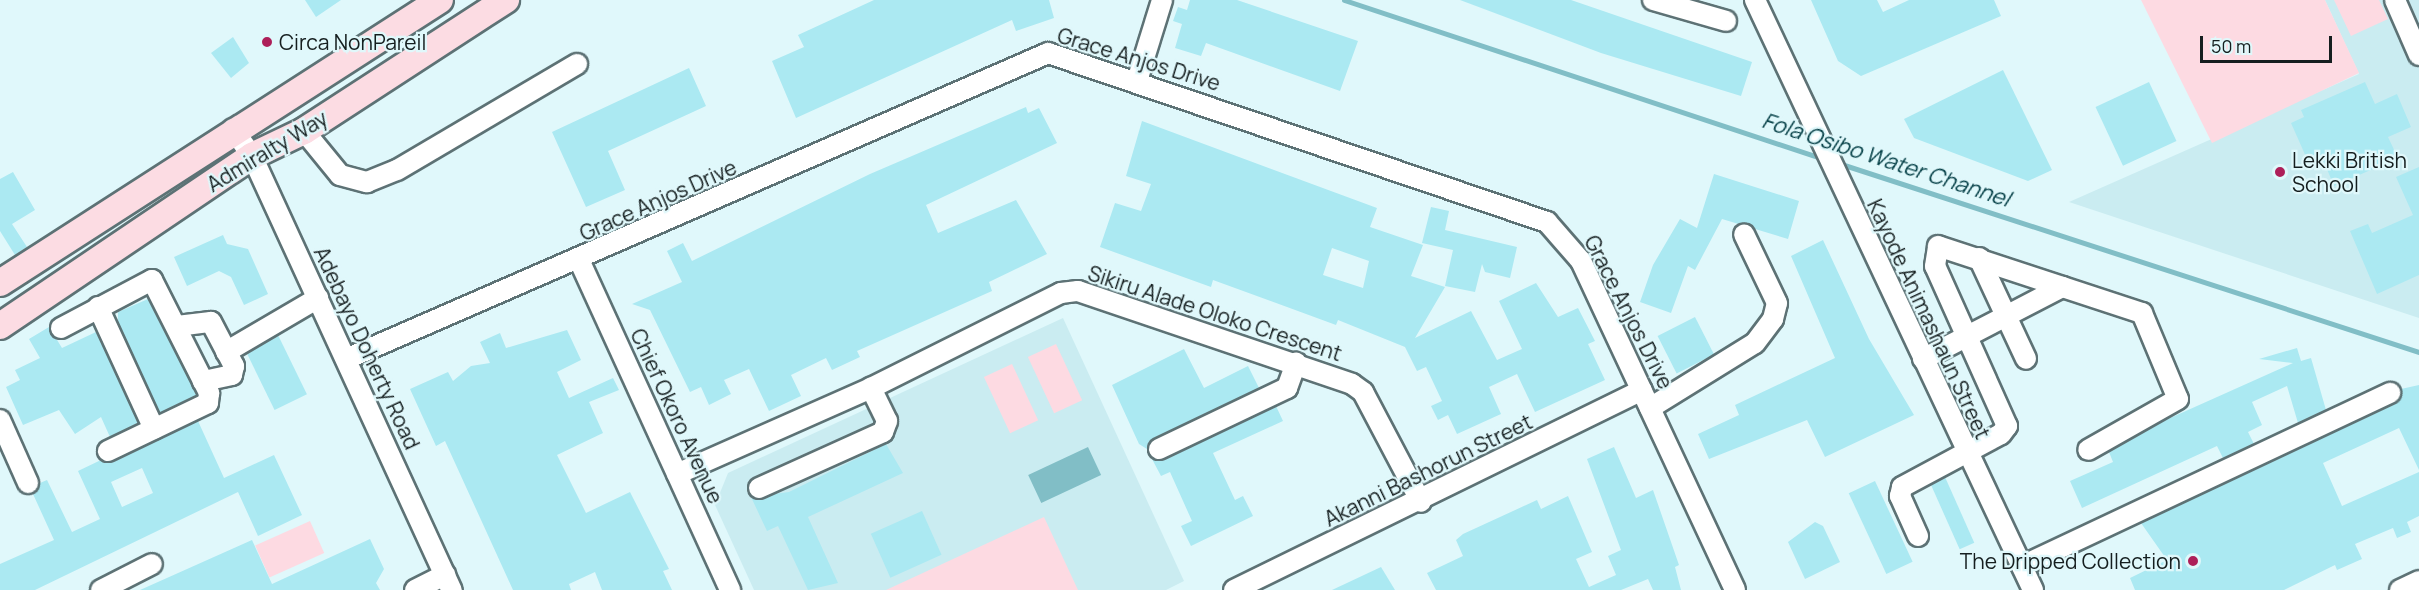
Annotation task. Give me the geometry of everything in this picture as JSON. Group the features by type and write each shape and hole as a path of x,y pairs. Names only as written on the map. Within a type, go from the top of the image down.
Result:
{"main road":[{"name":"Admiralty Way","path":"0,283 233,129 440,0"},
{"name":"Admiralty Way","path":"0,326 252,156 304,131 506,0"}],"street":[{"path":"1137,81 1162,0"},
{"path":"1653,0 1726,21"},
{"name":"Kayode Animashaun Street","path":"1755,0 1965,453 2033,590"},
{"path":"2395,0 2419,55"},
{"name":"Grace Anjos Drive","path":"346,359 580,262 1025,60 1048,53 1137,81 1548,222 1581,261 1735,590"},
{"path":"304,131 340,175 367,182 397,170 577,64"},
{"name":"Adebayo Doherty Road","path":"233,129 252,156 449,583"},
{"name":"Akanni Bashorun Street","path":"1234,590 1646,399 1755,343 1773,319 1777,303 1744,234"},
{"path":"1918,536 1900,490 2007,426 1969,337 1935,266 1935,249 1943,244 2142,313 2178,388 2175,404 2088,450"},
{"path":"1979,258 2025,359"},
{"name":"Chief Okoro Avenue","path":"580,262 730,590"},
{"path":"61,328 152,280 203,381 208,404 108,451"},
{"path":"1923,359 2062,287"},
{"name":"Sikiru Alade Oloko Crescent","path":"677,474 871,388 1061,293 1078,291 1296,363 1363,392 1421,502"},
{"path":"226,352 318,298"},
{"path":"98,307 154,429"},
{"path":"177,326 211,322 226,352 234,372 203,381"},
{"path":"1159,449 1287,388 1296,363"},
{"path":"759,488 883,432 887,421 871,388"},
{"path":"2022,566 2390,393"},
{"path":"0,420 28,483"},
{"path":"101,590 152,564"},
{"path":"2400,590 2419,581"},
{"path":"415,590 449,583"}],"shaded area":[{"path":"2141,0 2325,0 2359,73 2212,143"},
{"name":"Lekki British School","path":"2325,0 2419,0 2419,318 2069,202 2359,74"},
{"path":"2334,0 2379,0 2388,19 2351,36"},
{"path":"1063,318 1184,581 1166,590 754,590 715,505 728,473"},
{"path":"1056,344 1082,400 1054,413 1028,357"},
{"path":"1012,364 1038,420 1010,433 984,377"},
{"path":"1044,517 1078,590 886,590"},
{"path":"310,521 324,553 269,577 255,545"}],"water":[{"path":"1088,447 1101,475 1041,503 1028,475"}],"building":[{"path":"305,0 341,0 316,17"},
{"path":"874,0 1049,0 1054,18 1016,31 1012,20 796,118 772,61 804,47 798,35"},
{"path":"1190,0 1237,0 1358,41 1340,91 1206,43 1201,56 1175,48 1182,24 1173,21 1178,7 1187,10"},
{"path":"1460,0 1571,0 1752,62 1741,96 1601,53"},
{"path":"1811,0 1877,0 1883,12 1909,0 1994,0 2001,16 1861,76 1838,61"},
{"path":"233,37 249,63 231,78 211,53"},
{"path":"689,68 706,106 608,151 625,190 586,207 552,132"},
{"path":"2003,70 2052,170 2028,181 1914,138 1904,119"},
{"path":"2149,82 2176,141 2123,166 2096,107"},
{"path":"2365,82 2375,104 2397,94 2411,127 2388,137 2398,158 2334,186 2324,162 2311,168 2291,123 2304,117 2301,110"},
{"path":"1026,107 1028,113 1039,108 1057,143 926,205 938,233 1016,200 1047,254 989,282 992,291 857,351 860,357 832,370 826,358 791,375 801,396 769,411 749,369 724,380 731,394 709,405 701,387 690,392 650,310 632,304 682,282 667,251 683,243 692,261 870,174"},
{"path":"1142,121 1377,208 1370,227 1423,245 1411,276 1445,287 1415,338 1471,311 1497,360 1522,349 1499,301 1536,283 1558,317 1578,308 1595,341 1588,344 1605,380 1535,412 1517,374 1489,387 1501,414 1457,434 1448,415 1438,420 1431,406 1442,401 1426,367 1417,371 1405,347 1338,320 1336,325 1213,280 1211,287 1100,247 1115,203 1141,211 1151,184 1126,176","holes":["1332,248 1369,261 1363,288 1323,275"]},
{"path":"2419,167 2419,275 2377,294 2350,231 2368,224 2372,233 2413,215 2396,177"},
{"path":"13,172 35,210 12,224 27,247 15,255 0,231 0,179"},
{"path":"1714,174 1799,201 1788,239 1722,219 1695,270 1688,266 1671,313 1640,302 1653,265 1680,219 1697,228"},
{"path":"1431,207 1449,211 1445,230 1517,247 1510,278 1485,272 1482,264 1475,292 1445,286 1453,250 1422,243"},
{"path":"223,235 227,244 248,249 268,294 244,305 231,277 219,271 187,286 174,257"},
{"path":"1823,240 1869,339 1914,415 1825,457 1807,420 1709,459 1698,434 1739,415 1735,405 1835,358 1791,256"},
{"path":"148,299 197,395 160,413 118,322 118,312"},
{"path":"1695,317 1714,354 1677,373 1658,336"},
{"path":"49,327 62,348 96,332 138,423 110,437 101,417 75,434 59,410 23,425 6,387 20,380 15,370 40,358 29,339"},
{"path":"567,330 581,360 557,372 569,398 613,378 619,390 589,402 603,433 557,455 586,513 630,492 669,569 663,571 672,590 602,590 595,572 569,584 571,590 513,590 445,441 436,446 410,389 448,372 453,381 471,366 490,363 480,342 500,333 506,348"},
{"path":"278,335 307,394 275,410 246,351"},
{"path":"2297,348 2301,361 2311,358 2326,410 2298,423 2287,386 2252,402 2262,425 2248,432 2254,444 2223,458 2217,446 2082,508 2070,481 2113,462 2109,452 2159,423 2293,363 2259,359"},
{"path":"1184,349 1204,388 1248,366 1259,388 1154,438 1147,449 1139,444 1112,385"},
{"path":"2419,385 2419,470 2399,428 2323,463 2342,506 2419,472 2419,516 2407,522 2411,532 2397,538 2393,528 2355,544 2362,559 2337,570 2335,565 2284,590 2135,590 2130,578 2167,560 2141,523 2395,404 2401,389"},
{"path":"1276,406 1283,421 1213,453 1235,500 1243,496 1253,516 1191,546 1181,526 1192,521 1170,472 1161,476 1152,459 1164,460"},
{"path":"198,421 224,478 274,455 302,515 258,536 238,492 35,590 0,590 0,564 54,540 33,494 40,483 47,480 72,532 100,519 78,471 101,460 113,462","holes":["142,468 153,493 122,507 111,482"]},
{"path":"886,444 903,473 808,517 838,583 808,590 778,526 767,531 751,497 789,492"},
{"path":"1614,447 1636,498 1653,490 1679,565 1675,567 1681,590 1653,590 1648,579 1621,590 1436,590 1427,573 1463,556 1456,540 1463,534 1537,500 1541,509 1568,496 1592,552 1576,559 1589,587 1616,575 1608,556 1621,550 1587,459"},
{"path":"1945,477 1974,543 1960,549 1930,484"},
{"path":"1875,481 1913,562 1886,574 1849,493"},
{"path":"922,511 942,555 890,578 871,534"},
{"path":"1815,522 1823,526 1840,562 1805,579 1788,542"},
{"path":"370,539 384,569 376,583 380,590 140,590 252,540 272,584"},
{"path":"1381,567 1395,590 1332,590"}],"waterway":[{"name":"Fola Osibo Water Channel","path":"1344,0 1824,159"},
{"name":"Fola Osibo Water Channel","path":"1838,163 2419,352"}],"place":[{"name":"Circa NonPareil","path":"267,42"},
{"name":"Lekki British School","path":"2280,172"},
{"name":"The Dripped Collection","path":"2193,561"}]}
